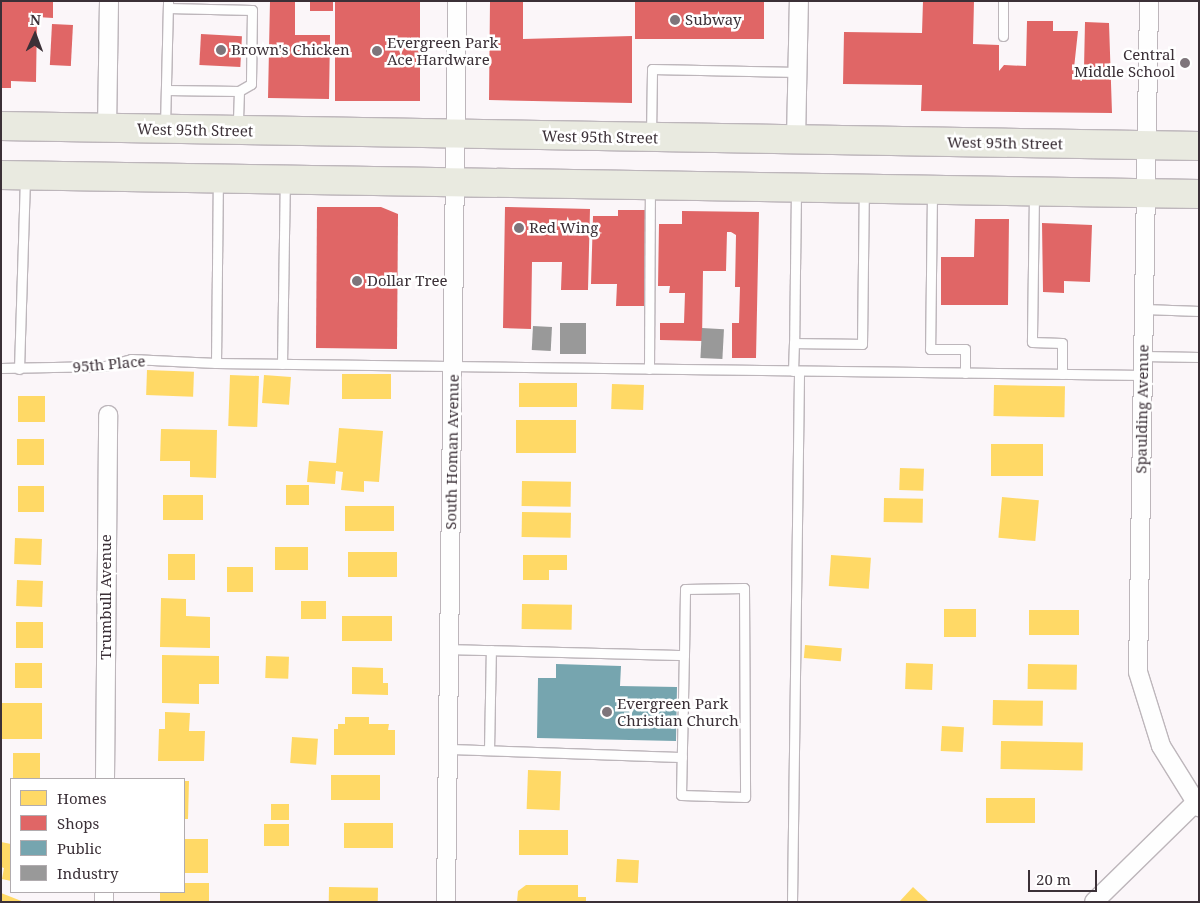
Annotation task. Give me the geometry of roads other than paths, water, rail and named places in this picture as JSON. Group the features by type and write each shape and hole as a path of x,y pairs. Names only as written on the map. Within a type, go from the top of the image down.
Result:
{"main road":[{"name":"West 95th Street","path":"1,126 1199,146"},
{"path":"13,175 1199,194"}],"street":[{"path":"107,129 109,1"},
{"name":"South Homan Avenue","path":"446,902 457,1"},
{"path":"796,140 799,1"},
{"name":"Spaulding Avenue","path":"1148,1 1138,672 1160,746 1196,805"},
{"name":"Trumbull Avenue","path":"105,778 108,415"},
{"path":"1094,902 1196,805"}],"lane":[{"path":"1003,36 1004,1"},
{"path":"165,130 168,5 252,10 251,84 239,91 166,90"},
{"path":"651,138 652,69 798,72"},
{"path":"238,131 239,91"},
{"path":"13,175 18,369"},
{"path":"216,363 218,178"},
{"path":"282,364 285,179"},
{"path":"649,369 650,185"},
{"path":"792,902 796,188"},
{"path":"794,343 862,344 864,189"},
{"path":"932,190 930,349 965,349 965,372"},
{"path":"1034,192 1032,342 1062,343 1062,374"},
{"path":"1144,309 1199,311"},
{"path":"1143,356 1199,357"},
{"name":"95th Place","path":"1,368 105,366 131,359 216,363 1142,375"},
{"path":"744,588 745,796 681,795 684,654 685,589 744,588"},
{"path":"449,649 684,654"},
{"path":"489,750 491,650"},
{"path":"448,749 682,757"}],"place":[{"name":"Subway","path":"675,20"},
{"name":"Brown's Chicken","path":"221,50"},
{"name":"Evergreen Park Ace Hardware","path":"377,51"},
{"name":"Central Middle School","path":"1185,63"},
{"name":"Red Wing","path":"519,228"},
{"name":"Dollar Tree","path":"357,281"},
{"name":"Evergreen Park Christian Church","path":"607,712"}]}
